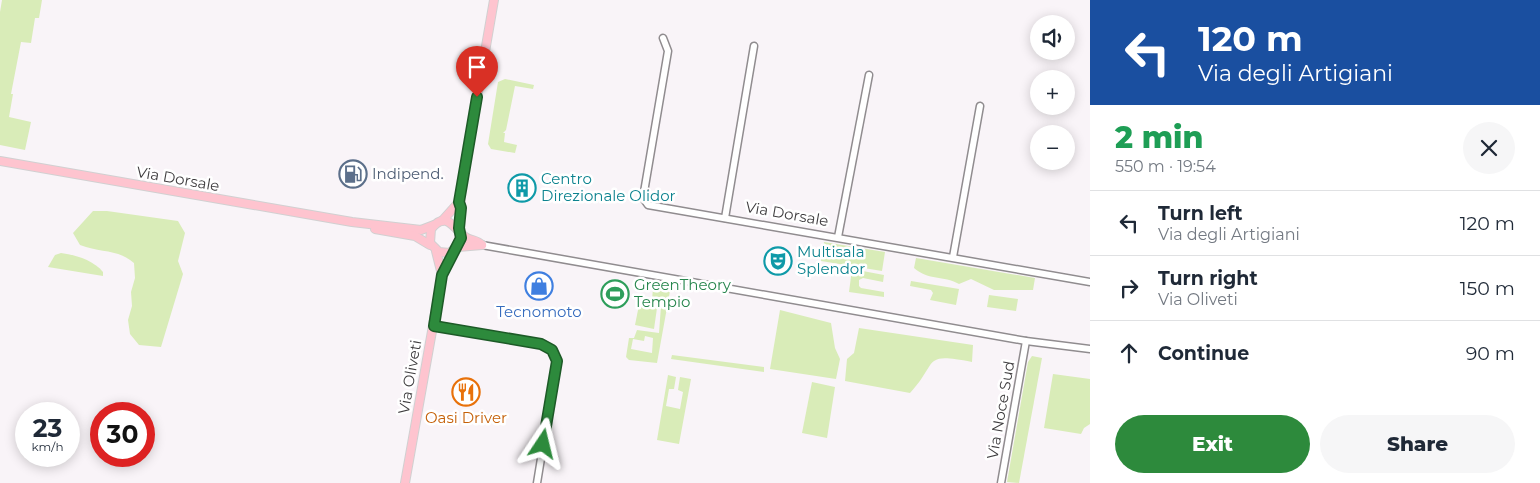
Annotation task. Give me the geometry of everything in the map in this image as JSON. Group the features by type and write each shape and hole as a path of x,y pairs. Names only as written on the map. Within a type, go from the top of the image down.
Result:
{"main road":[{"path":"456,249 460,231 461,208 459,202 494,0"},
{"name":"Via Dorsale","path":"0,161 352,222 421,230 434,225"},
{"path":"459,202 442,221 434,225 429,234 434,249 446,253 456,249 482,245"},
{"path":"442,221 452,222 460,231 482,245"},
{"name":"Via Dorsale","path":"352,222 356,226 415,236 434,249"},
{"name":"Via Oliveti","path":"434,249 442,275"},
{"name":"Via Oliveti","path":"406,483 442,275 456,249"}],"street":[{"name":"Via Dorsale","path":"663,38 668,51 643,198 648,205 1090,282"},
{"path":"724,218 754,46"},
{"path":"838,237 869,75"},
{"path":"953,257 980,106"},
{"path":"482,245 1026,341 1090,349"},
{"path":"434,326 541,344 552,350 555,355 556,367 537,483"},
{"name":"Via Noce Sud","path":"1001,483 1026,341"}],"green space":[{"path":"2,0 42,0 39,18 35,18 31,43 21,42 11,94 13,94 9,117 31,122 25,150 0,145 0,12"},
{"path":"505,79 534,85 533,89 515,86 506,130 503,133 505,133 504,142 517,145 515,153 491,149 488,144 498,82"},
{"path":"93,211 107,211 178,221 185,233 178,261 183,274 161,347 139,345 130,334 128,320 132,306 131,292 135,278 134,263 122,255 80,245 73,233"},
{"path":"824,242 885,252 882,271 821,261"},
{"path":"61,253 89,261 103,272 103,276 48,267 55,255"},
{"path":"916,258 1035,278 1033,290 994,290 971,279 959,284 925,275 914,268"},
{"path":"852,269 884,275 883,282 863,278 859,280 859,286 884,292 884,297 849,292"},
{"path":"911,281 959,289 956,305 930,300 933,293 931,290 910,286"},
{"path":"653,288 670,291 657,363 629,360 626,357 629,338 634,338 637,330 659,333 661,306 652,300","holes":["645,336 653,338 652,353 631,349 633,339 644,341"]},
{"path":"989,295 1018,299 1016,311 987,307"},
{"path":"639,305 657,308 654,329 635,325"},
{"path":"780,310 831,323 835,348 840,359 836,379 770,369"},
{"path":"859,328 973,345 972,362 945,358 938,359 933,362 910,393 845,381 847,359 854,353"},
{"path":"672,355 764,367 764,372 671,359"},
{"path":"1032,356 1042,358 1019,483 1007,482 1028,362"},
{"path":"1053,374 1090,379 1090,424 1084,428 1081,434 1044,428"},
{"path":"668,375 676,377 674,389 669,389 666,406 680,409 683,392 678,390 680,377 691,379 679,444 657,440"},
{"path":"812,382 835,387 827,438 802,433"}],"place":[{"name":"Indipend.","path":"353,174"},
{"name":"Centro Direzionale Olidor","path":"522,188"},
{"name":"Multisala Splendor","path":"778,261"},
{"name":"Tecnomoto","path":"539,286"},
{"name":"GreenTheory Tempio","path":"615,294"},
{"name":"Oasi Driver","path":"466,392"}],"route":[{"path":"477,97 459,202 461,208 459,228 461,238 442,275 434,326 541,344 552,350 557,361 543,444"}]}
